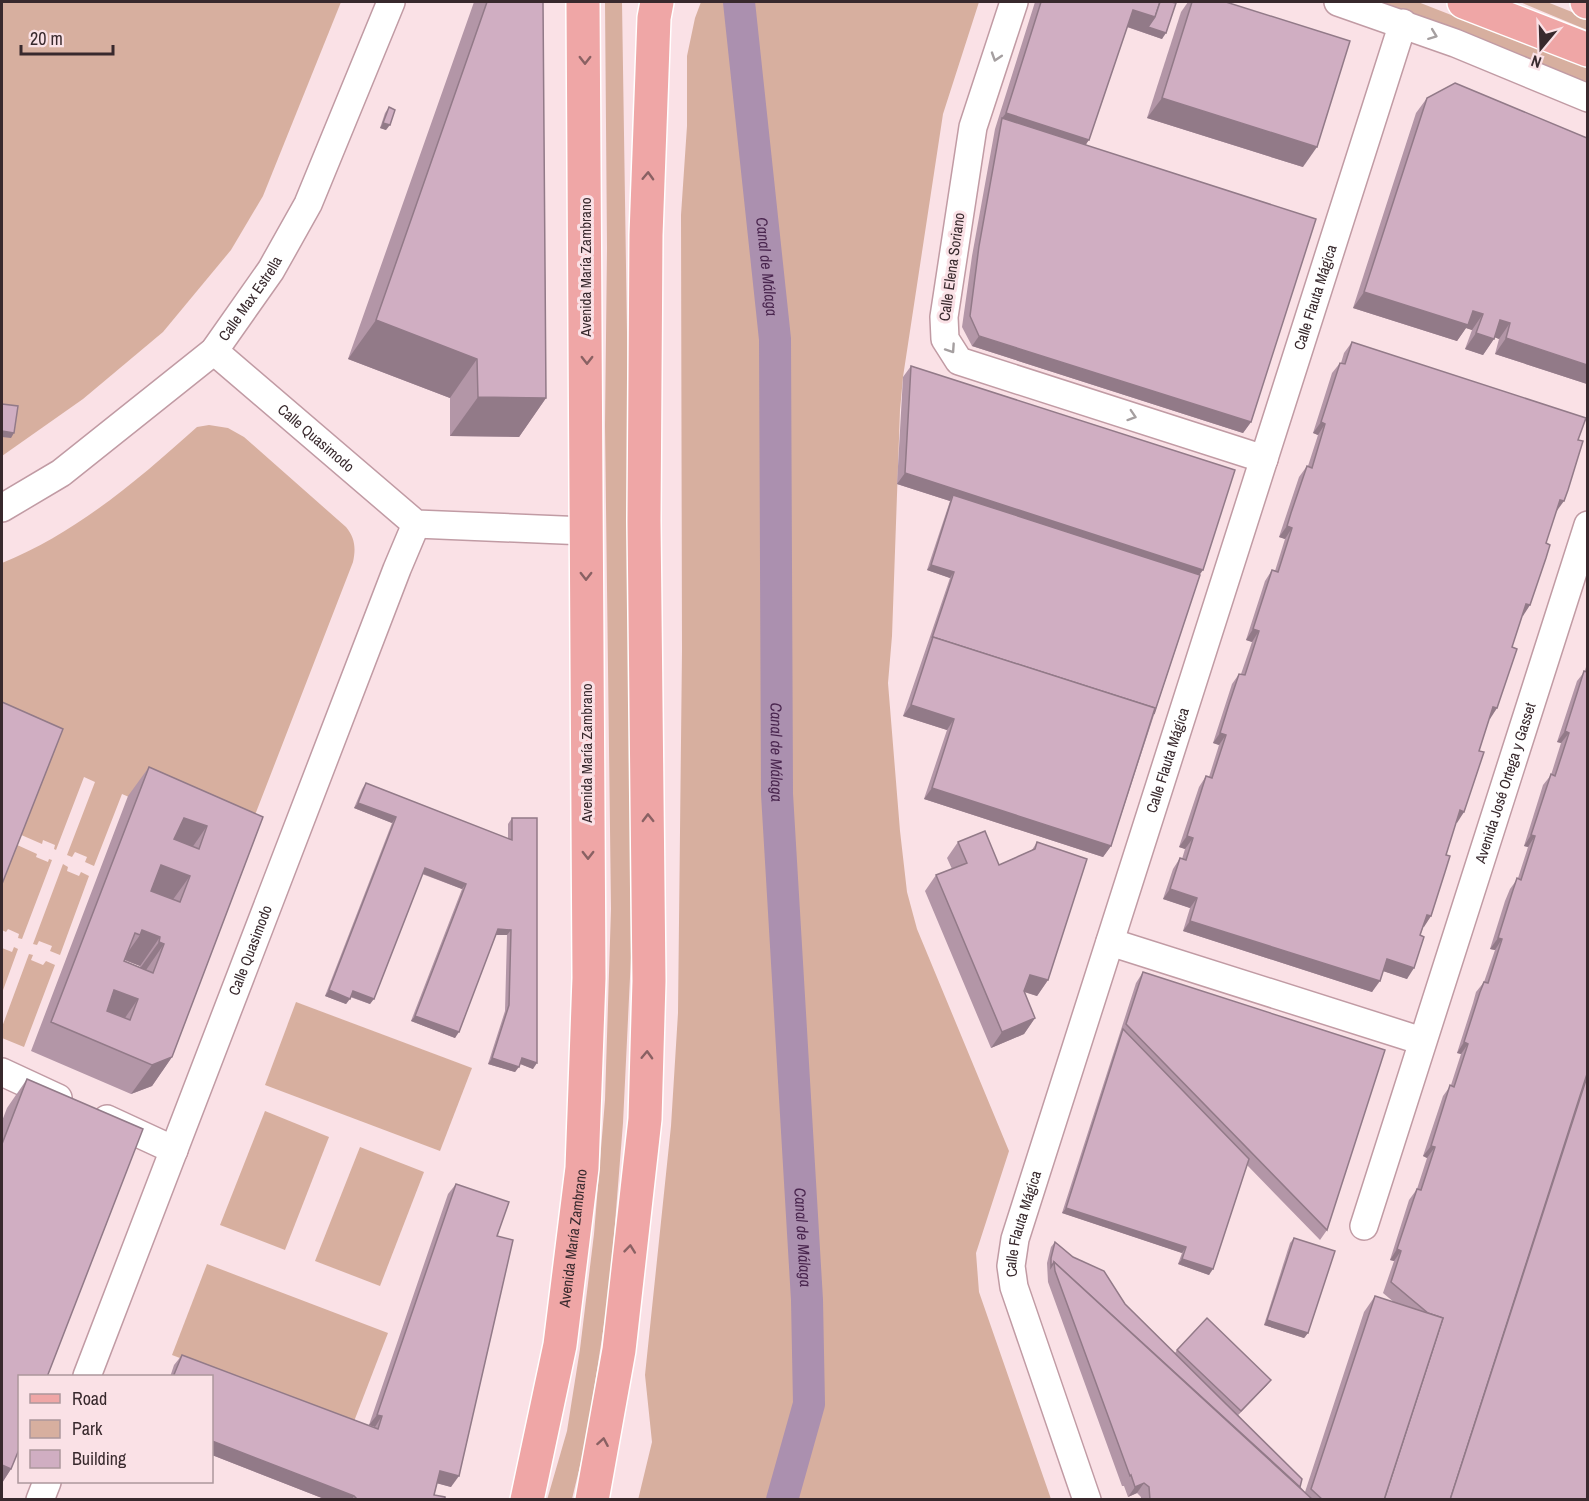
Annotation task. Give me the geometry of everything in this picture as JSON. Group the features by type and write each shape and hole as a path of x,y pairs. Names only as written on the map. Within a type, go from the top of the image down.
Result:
{"main road":[{"name":"Avenida María Zambrano","path":"527,1500 560,1345 582,1168 589,978 584,2"},
{"path":"592,1500 619,1350 645,1119 649,981 644,521 645,234 654,18 657,2"},
{"path":"1464,2 1587,50"}],"street":[{"name":"Calle Max Estrella","path":"2,508 61,473 214,351 271,270 308,204 391,2"},
{"name":"Calle Elena Soriano","path":"1014,2 973,127 944,317 945,339 959,361 1264,459"},
{"path":"1338,2 1403,23 1587,98"},
{"name":"Calle Flauta Mágica","path":"1087,1500 1014,1287 1011,1266 1015,1239 1403,23"},
{"name":"Calle Quasimodo","path":"88,1375 416,524 214,351"},
{"path":"416,524 586,531"},
{"name":"Avenida José Ortega y Gasset","path":"1364,1226 1587,525"},
{"path":"1110,942 1422,1041"},
{"path":"2,1072 174,1150"},
{"path":"40,1500 47,1483"}],"green space":[{"path":"2,2 341,2 263,196 231,250 163,332 83,399 2,456"},
{"path":"605,2 622,2 628,398 631,957 623,1123 610,1286 586,1441 572,1499 547,1500 567,1431 580,1349 594,1234 605,1100 611,909 605,426 607,248"},
{"path":"701,2 979,2 943,114 903,377 888,683 907,892 917,929 1009,1151 976,1253 979,1292 1051,1499 638,1500 652,1442 645,1375 671,1126 678,1013 682,651 681,215 687,126 687,56"},
{"path":"1381,2 1418,2 1587,68 1587,85"},
{"path":"1520,2 1547,2 1587,18 1587,30"},
{"path":"209,425 228,428 244,437 346,527 354,543 353,562 243,846 122,794 94,866 85,862 87,857 75,852 72,857 67,855 95,782 84,777 56,850 55,845 43,840 42,844 19,834 2,740 2,563 29,551 81,521 129,485 197,427"},
{"path":"15,844 37,854 36,857 48,862 49,859 52,860 22,939 18,938 19,934 8,929 6,932 2,930 2,879"},
{"path":"63,864 68,867 67,871 79,876 81,872 89,876 60,955 50,951 52,946 39,941 37,945 33,944"},
{"path":"14,947 18,949 2,993 2,948 12,952"},
{"path":"29,954 33,955 31,960 43,965 46,961 55,965 24,1047 2,1038 2,1027"},
{"path":"296,1002 472,1068 440,1151 265,1085"},
{"path":"265,1111 329,1137 285,1250 220,1225"},
{"path":"360,1147 424,1172 380,1286 315,1261"},
{"path":"207,1264 388,1333 353,1424 172,1355"}],"building":[{"path":"487,2 543,2 546,398 478,397 477,359 376,320"},
{"path":"1041,2 1160,2 1155,17 1133,10 1089,140 1006,113"},
{"path":"1160,2 1176,3 1166,33 1148,27 1155,17"},
{"path":"1192,2 1226,2 1350,41 1317,147 1162,98"},
{"path":"1455,83 1587,138 1587,365 1506,338 1510,323 1500,320 1494,339 1476,333 1483,314 1473,311 1468,325 1364,292 1427,98"},
{"path":"389,107 395,110 390,125 383,123"},
{"path":"1002,118 1316,219 1251,422 979,336 970,316 979,246"},
{"path":"1352,342 1586,418 1578,440 1583,441 1568,490 1564,501 1560,500 1546,543 1550,545 1546,558 1530,605 1526,604 1512,647 1517,649 1497,708 1493,707 1479,751 1484,752 1464,812 1460,810 1446,855 1450,856 1431,916 1427,915 1420,935 1424,937 1414,968 1387,959 1380,981 1190,921 1197,898 1170,889 1180,858 1186,860 1193,838 1187,836 1206,776 1212,778 1226,735 1220,733 1229,704 1239,674 1245,675 1259,631 1253,629 1272,570 1278,572 1292,528 1287,526 1291,513 1307,466 1312,468 1325,424 1321,422 1340,363 1345,364"},
{"path":"911,366 1235,470 1203,570 905,473"},
{"path":"2,404 18,406 14,433 2,431"},
{"path":"953,495 1200,575 1154,714 1155,708 932,638 954,572 931,565"},
{"path":"933,637 1155,708 1111,846 932,788 954,719 911,705"},
{"path":"1584,671 1587,672 1587,1074 1450,1500 1384,1500 1443,1318 1428,1313 1391,1282 1401,1251 1397,1249 1417,1189 1421,1190 1435,1147 1431,1146 1450,1085 1454,1087 1468,1044 1464,1042 1480,992 1484,982 1488,983 1502,939 1498,938 1517,878 1521,880 1535,836 1531,835 1551,774 1555,776 1569,733 1565,731"},
{"path":"2,702 63,729 2,884"},
{"path":"149,767 263,817 172,1057 152,1065 51,1022","holes":["184,818 207,826 199,849 174,839","161,865 190,876 180,902 151,891","142,930 160,937 159,942 164,944 153,973 124,961 135,933 140,935","114,990 138,999 130,1020 107,1011"]},
{"path":"366,783 512,840 512,818 537,818 537,1063 522,1058 519,1067 492,1058 509,1005 511,930 498,929 459,1032 415,1016 466,884 425,868 374,999 353,991 350,999 329,990 396,817 358,803"},
{"path":"985,831 999,865 1035,849 1037,842 1087,859 1048,980 1030,975 1024,991 1035,1018 1002,1032 936,875 967,863 958,842"},
{"path":"1143,972 1385,1050 1327,1230 1126,1024"},
{"path":"1123,1029 1249,1159 1213,1269 1182,1259 1186,1247 1066,1208"},
{"path":"27,1079 143,1129 48,1375 18,1375 18,1452 11,1469 2,1465 2,1144"},
{"path":"1586,1080 1587,1500 1450,1500"},
{"path":"456,1184 509,1202 497,1236 513,1240 459,1476 440,1471 434,1495 445,1497 445,1500 358,1500 354,1496 213,1441 213,1375 174,1375 182,1355 378,1429 382,1416 377,1415"},
{"path":"1294,1238 1335,1251 1308,1333 1267,1320"},
{"path":"1055,1242 1073,1257 1104,1271 1125,1304 1302,1479 1300,1487 1054,1262 1051,1267"},
{"path":"1054,1262 1313,1500 1150,1500 1149,1487 1144,1483 1135,1487 1055,1271"},
{"path":"1375,1296 1443,1318 1384,1500 1323,1500 1311,1489"},
{"path":"1207,1318 1271,1380 1241,1411 1177,1350"}],"waterway":[{"name":"Canal de Málaga","path":"739,2 775,339 777,794 807,1300 809,1404 782,1500"}]}
